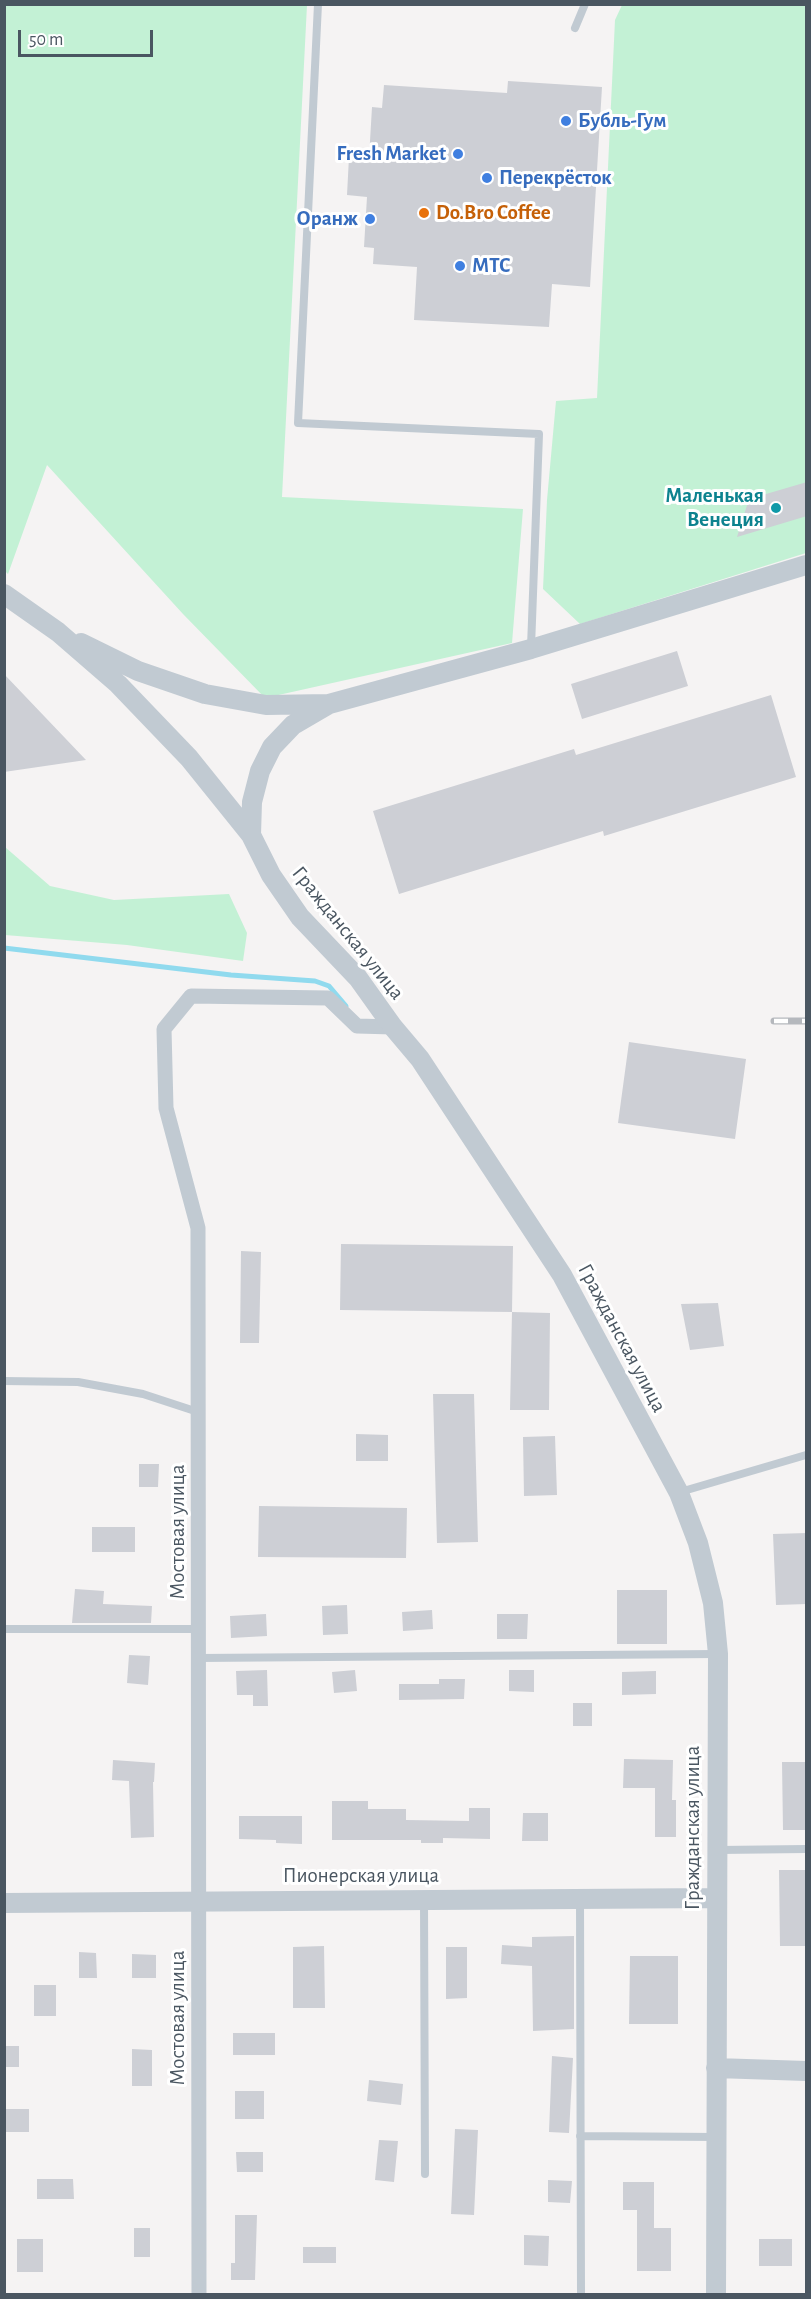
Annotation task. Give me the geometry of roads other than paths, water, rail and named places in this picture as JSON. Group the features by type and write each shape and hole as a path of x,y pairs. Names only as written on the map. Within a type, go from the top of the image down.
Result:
{"street":[{"path":"58,632 138,671 205,694 266,705 329,704 531,649 807,565"},
{"name":"Гражданская улица","path":"4,594 58,632 118,684 189,758 251,835 271,875 300,917 358,978 393,1027 420,1059 562,1275 679,1493 698,1543 713,1603 718,1654 716,2295"},
{"path":"251,835 252,802 260,771 272,747 293,725 329,704"},
{"name":"Мостовая улица","path":"199,2295 200,1412 198,1228 166,1108 164,1029 190,996 328,998 357,1026 393,1027"},
{"name":"Пионерская улица","path":"4,1903 717,1898"},
{"path":"716,2068 807,2072"}],"lane":[{"path":"318,4 298,423 539,434 531,649"},
{"path":"574,28 585,4"},
{"path":"4,1381 78,1382 143,1394 200,1412"},
{"path":"679,1493 807,1455"},
{"path":"4,1629 199,1629"},
{"path":"199,1658 718,1654"},
{"path":"717,1850 807,1849"},
{"path":"580,1899 581,2295"},
{"path":"424,1900 426,2174"},
{"path":"580,2136 716,2137"}],"waterway":[{"path":"4,948 231,975 315,981 329,986 346,1006"}],"railway":[{"path":"774,1021 806,1021"}],"place":[{"name":"Бубль-Гум","path":"566,121"},
{"name":"Fresh Market","path":"458,154"},
{"name":"Перекрёсток","path":"487,178"},
{"name":"Do.Bro Coffee","path":"424,213"},
{"name":"Оранж","path":"370,219"},
{"name":"МТС","path":"460,266"},
{"name":"Маленькая Венеция","path":"776,508"}]}
